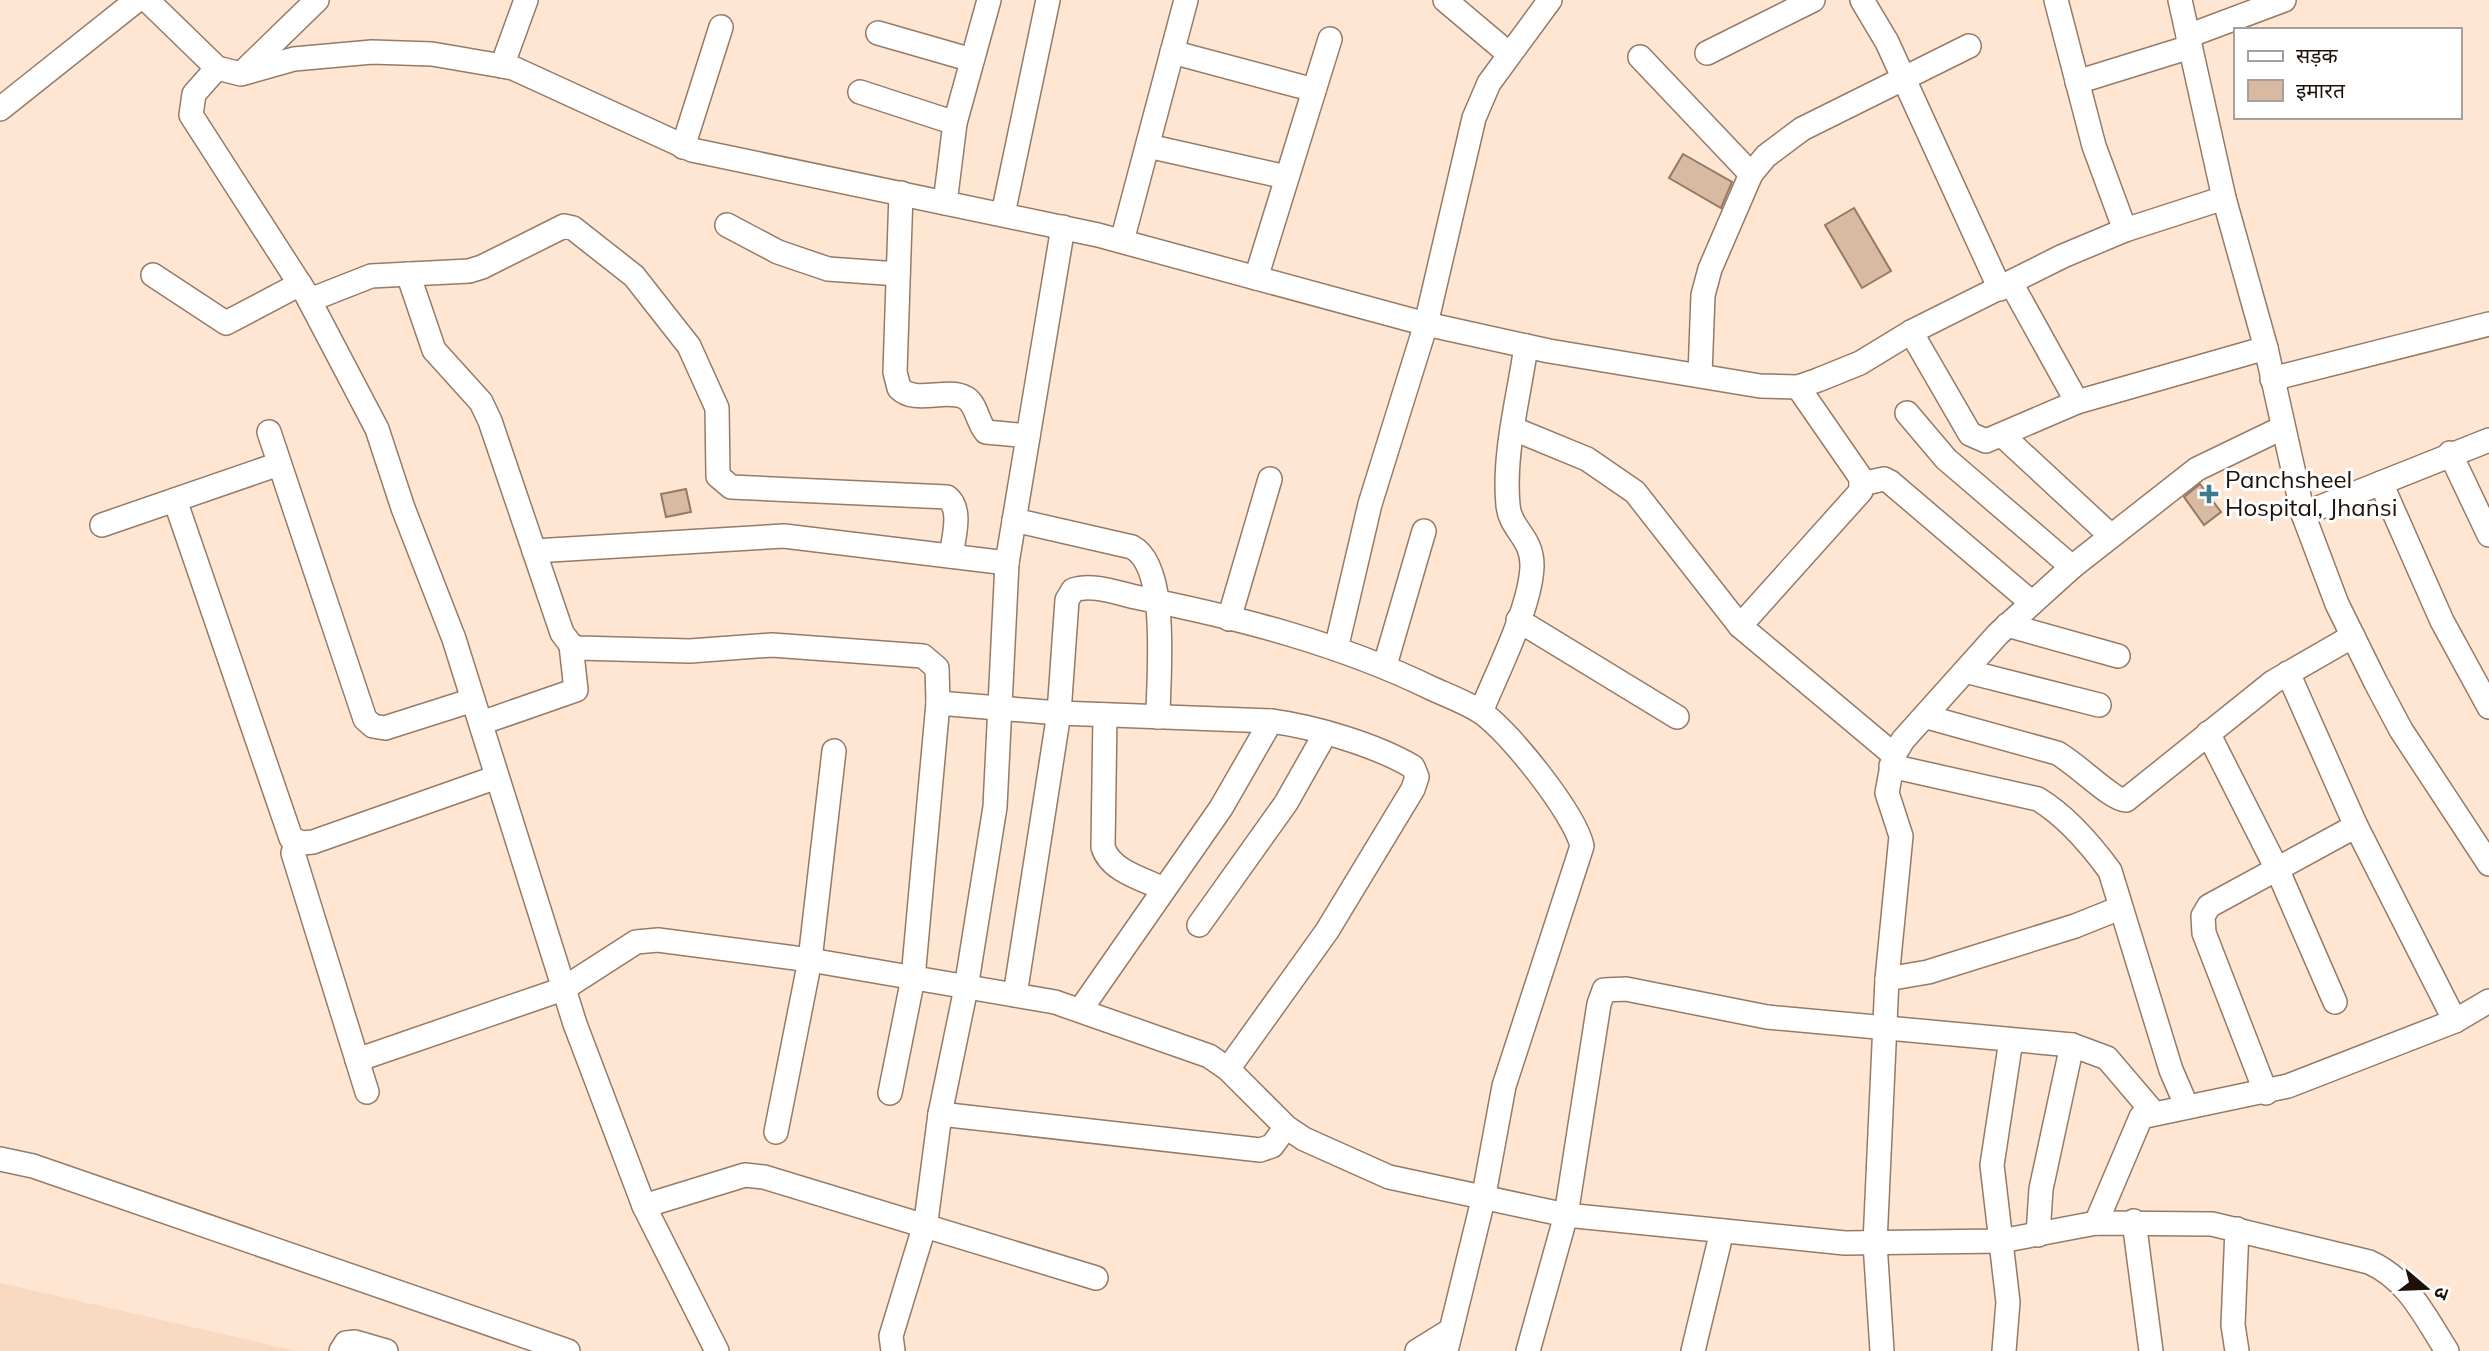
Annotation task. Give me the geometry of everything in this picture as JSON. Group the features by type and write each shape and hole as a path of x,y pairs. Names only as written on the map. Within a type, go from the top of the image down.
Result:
{"street":[{"path":"0,109 138,0"},
{"path":"147,0 217,68 241,74 294,59 372,52 432,54 513,68 683,147 1063,227 1426,324 1527,346 1760,386 1798,387 1860,363 1911,332 2063,256 2125,230 2224,198"},
{"path":"241,74 317,0"},
{"path":"502,66 526,0"},
{"path":"945,203 955,123 989,0"},
{"path":"1003,214 1048,0"},
{"path":"1122,242 1186,0"},
{"path":"1445,0 1509,54"},
{"path":"1336,649 1370,504 1426,324 1474,118 1489,83 1550,0"},
{"path":"1707,52 1812,0"},
{"path":"1862,0 1887,42 2006,286 2077,402"},
{"path":"2056,0 2102,172 2125,230"},
{"path":"2180,0 2224,198 2266,348 2303,514 2337,604 2401,730 2489,864"},
{"path":"2077,82 2189,41 2284,0"},
{"path":"683,147 721,27"},
{"path":"878,33 972,60"},
{"path":"1256,278 1330,39"},
{"path":"1700,375 1701,322 1706,282 1751,174 1766,156 1802,129 1905,81 1969,46"},
{"path":"1172,52 1314,90"},
{"path":"1640,57 1751,174"},
{"path":"217,68 194,94 191,115 305,292 377,429 403,508 454,639 563,989 644,1206 716,1351"},
{"path":"860,92 955,123"},
{"path":"1148,145 1286,177"},
{"path":"901,193 895,372 899,388 909,394 961,396 973,406 986,432 1028,436"},
{"path":"727,225 778,252 819,267 898,274"},
{"path":"153,275 226,323 305,292 371,276 469,271 564,226 573,228 634,276 689,346 717,408 718,476 723,483 731,487 947,497 956,510 951,556"},
{"path":"893,1351 891,1336 924,1226 940,1114 966,988 995,807 1007,563 1063,227"},
{"path":"408,274 434,350 481,402 490,421 562,633 570,645 576,690 481,723"},
{"path":"2272,379 2489,324"},
{"path":"1911,332 1970,434 1986,441 2077,402 2266,348"},
{"path":"1481,712 1528,593 1532,568 1529,543 1510,518 1508,504 1514,429 1527,346"},
{"path":"1741,626 1861,491 1861,478 1798,387"},
{"path":"1907,413 1946,459 2073,567"},
{"path":"1882,1351 1875,1243 1887,978 1901,836 1887,793 1892,761 1903,740 1927,717 2007,625 2073,567 2197,469 2282,428"},
{"path":"1514,429 1587,459 1627,485 1663,524 1741,626 1892,761 2045,803 2101,858 2110,872 2171,1070 2187,1108"},
{"path":"269,432 365,719 373,726 385,728 473,701"},
{"path":"2002,435 2111,536"},
{"path":"2303,514 2450,453 2489,440"},
{"path":"2450,453 2489,535"},
{"path":"102,525 279,464"},
{"path":"1861,484 1884,479 1890,482 2032,603"},
{"path":"1229,619 1270,480"},
{"path":"2381,482 2442,621 2489,707"},
{"path":"175,500 288,829 296,842 293,853 367,1092"},
{"path":"1014,520 1138,550 1143,556 1160,601 1157,717"},
{"path":"1385,666 1423,531"},
{"path":"534,551 784,536 1007,563"},
{"path":"1015,995 1059,713 1067,600 1073,590 1090,587 1160,601 1336,649 1385,666 1481,712 1534,769 1576,826 1582,846 1504,1086 1483,1199 1449,1340 1417,1351"},
{"path":"1518,620 1677,717"},
{"path":"2007,625 2118,656"},
{"path":"1927,717 2057,753 2075,762 2112,797 2120,800 2133,797 2273,682 2353,636"},
{"path":"570,645 589,649 690,651 772,645 923,656 937,668 938,703 913,978 890,1093"},
{"path":"1965,671 2099,705"},
{"path":"2288,673 2356,826 2455,1021"},
{"path":"938,703 1059,713 1271,721 1325,734 1402,760 1413,767 1416,777 1413,789 1327,931 1228,1069"},
{"path":"1105,715 1103,847 1106,857 1120,868 1164,889"},
{"path":"1081,1009 1221,808 1271,721"},
{"path":"2208,733 2278,871 2335,1002"},
{"path":"1199,925 1286,803 1325,734"},
{"path":"776,1132 810,960 834,751"},
{"path":"296,842 313,842 496,777"},
{"path":"2266,1093 2203,924 2209,906 2278,871 2356,826"},
{"path":"1887,978 1928,972 2085,923 2120,908"},
{"path":"357,1060 563,989 643,941 810,960 1081,1009 1209,1056 1228,1069 1286,1128 1389,1177 1566,1215 1875,1243 2001,1241 2096,1223 2211,1224 2369,1262 2385,1269 2409,1292 2447,1351"},
{"path":"1528,1351 1566,1215 1599,1004 1604,990 1626,989 1767,1017 2072,1045 2107,1058 2153,1112"},
{"path":"2096,1223 2141,1117 2153,1112 2266,1093 2372,1056 2455,1021 2489,1001"},
{"path":"2004,1351 2008,1302 1992,1165 2011,1040"},
{"path":"2038,1235 2041,1189 2072,1045"},
{"path":"940,1114 1260,1150 1272,1146 1286,1128"},
{"path":"0,1159 33,1166 568,1351"},
{"path":"644,1206 745,1175 764,1177 1096,1278"},
{"path":"2134,1222 2151,1351"},
{"path":"2237,1229 2233,1325 2237,1351"},
{"path":"1693,1351 1722,1231"},
{"path":"341,1351 346,1343 355,1342 386,1351"}],"shaded area":[{"path":"0,1283 297,1351 0,1351"}],"building":[{"path":"1683,154 1732,182 1721,208 1669,178"},
{"path":"1854,208 1891,271 1862,288 1825,225"},
{"path":"2200,484 2221,512 2204,525 2184,497"},
{"path":"686,489 691,512 666,517 661,494"}],"place":[{"name":"Panchsheel Hospital, Jhansi","path":"2209,494"}]}
